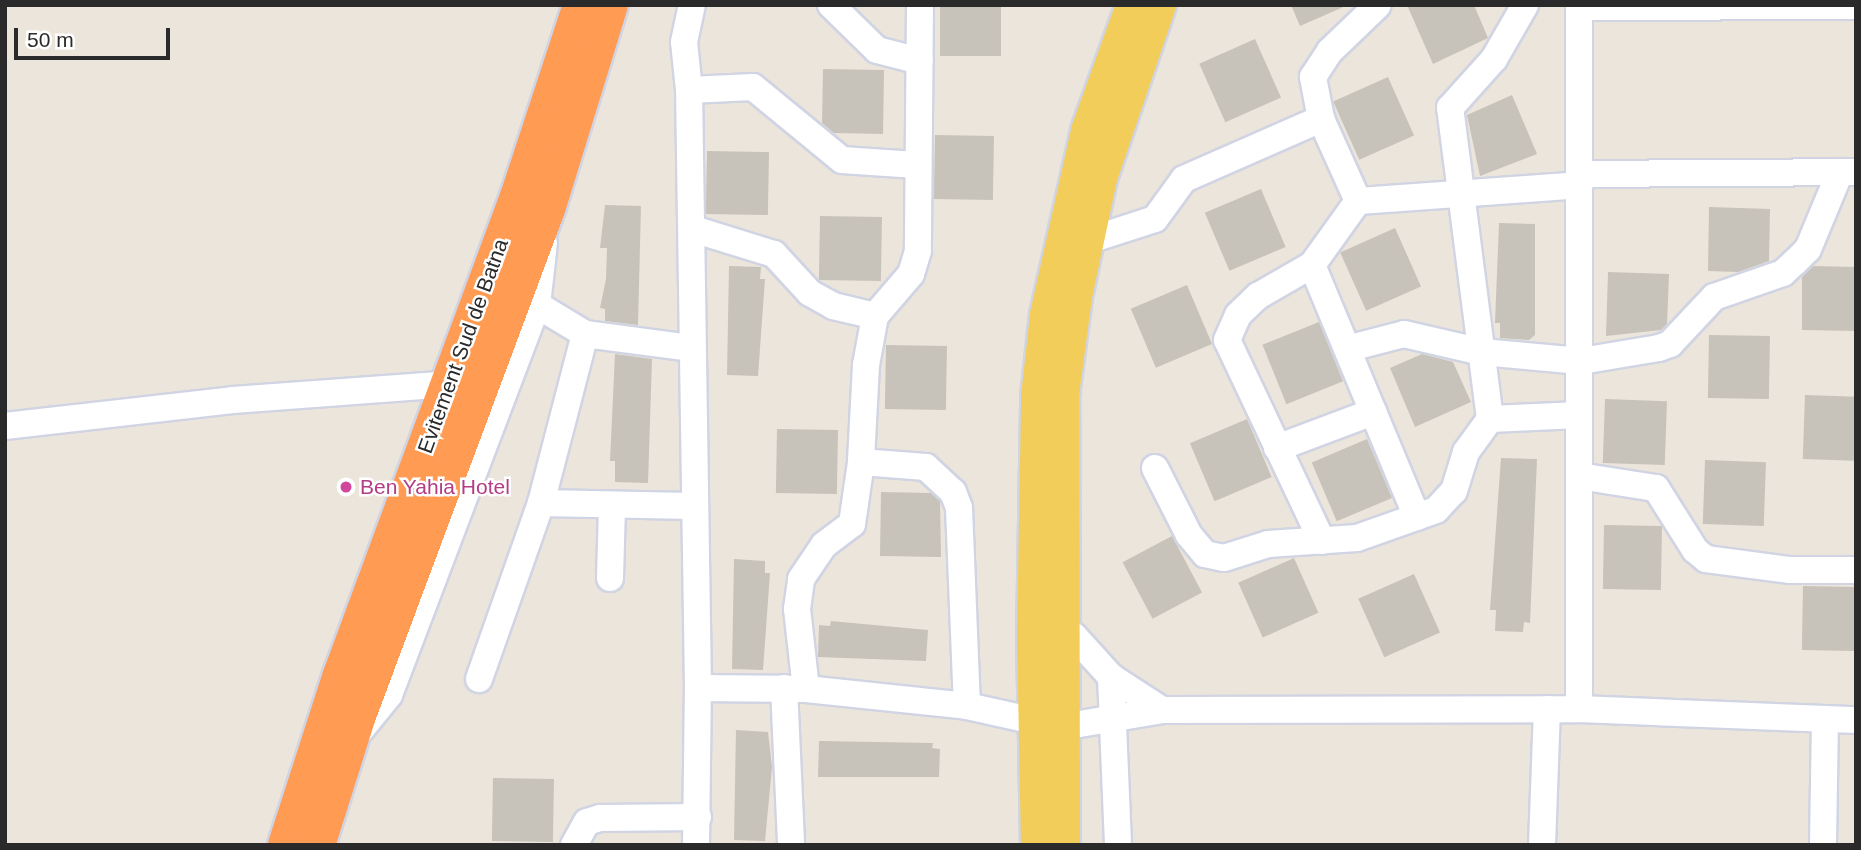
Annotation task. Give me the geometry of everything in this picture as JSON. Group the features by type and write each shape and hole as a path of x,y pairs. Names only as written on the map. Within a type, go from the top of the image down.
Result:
{"highway":[{"name":"Evitement Sud de Batna","path":"288,845 342,675 449,384 582,5"},
{"name":"Evitement Sud de Batna","path":"316,845 348,744 547,206 609,5"}],"main road":[{"path":"1037,845 1048,725 1047,620 1037,396 1046,314 1087,130 1132,5"},
{"path":"1047,620 1062,394 1087,240 1100,178 1160,5"},
{"path":"1048,725 1063,845"}],"street":[{"path":"692,5 684,42 689,90 693,229 692,506 698,688 698,817 695,845"},
{"path":"831,5 877,50 920,61"},
{"path":"791,845 797,609 801,579 857,513 866,365 876,316 911,274 918,251 916,165 920,5"},
{"path":"1358,201 1321,120 1313,77 1330,51 1378,5"},
{"path":"1155,468 1189,535 1205,554 1224,558 1268,544 1357,538 1436,510 1454,491 1466,452 1490,419 1450,108 1494,60 1525,5"},
{"path":"1579,709 1579,6 1856,6"},
{"path":"689,90 753,87 842,160 916,165"},
{"path":"1087,240 1155,219 1184,179 1321,120"},
{"path":"1322,541 1227,340 1238,315 1258,296 1312,265 1358,201 1579,180 1848,172 1808,249 1783,272 1714,297 1670,344 1581,361 1482,352 1404,334 1350,348"},
{"path":"348,744 389,695 537,305 547,206"},
{"path":"693,229 774,254 810,293 833,306 876,316"},
{"path":"1312,265 1350,348 1373,412 1417,517"},
{"path":"537,305 585,334 692,348"},
{"path":"479,679 541,503 585,334"},
{"path":"5,426 233,400 449,384"},
{"path":"1277,448 1373,412"},
{"path":"1490,419 1579,415"},
{"path":"861,462 926,467 953,492 959,508 967,706"},
{"path":"1579,476 1656,488 1695,550 1706,559 1790,570 1856,570"},
{"path":"541,503 612,507 692,506"},
{"path":"610,578 612,507"},
{"path":"1047,620 1111,677 1162,710"},
{"path":"1111,677 1118,845"},
{"path":"698,688 795,689 967,706 1048,725 1111,720 1162,710 1579,709 1856,720"},
{"path":"1542,845 1547,709"},
{"path":"1823,845 1825,719"},
{"path":"574,845 587,822 600,818 698,817"}],"building":[{"path":"940,5 1001,5 1001,56 940,56"},
{"path":"1291,5 1348,5 1300,26"},
{"path":"1407,5 1474,5 1488,38 1433,64"},
{"path":"1255,39 1281,97 1225,122 1199,64"},
{"path":"823,69 884,70 883,134 834,133 822,123"},
{"path":"1388,77 1414,135 1359,160 1333,101"},
{"path":"1512,95 1537,154 1480,176 1467,115"},
{"path":"935,135 994,136 993,200 934,199"},
{"path":"707,151 769,152 768,215 706,214"},
{"path":"1261,189 1286,247 1229,271 1205,213"},
{"path":"605,205 641,206 638,325 605,321 605,309 600,308 606,279 607,248 600,248"},
{"path":"1709,207 1770,209 1769,261 1738,272 1708,271"},
{"path":"820,216 882,217 881,281 819,280"},
{"path":"1499,223 1535,224 1535,335 1529,340 1500,338 1500,323 1495,323"},
{"path":"1395,228 1421,286 1366,311 1340,252"},
{"path":"729,266 761,267 760,279 765,279 758,376 727,375"},
{"path":"1813,266 1856,267 1856,331 1802,330 1802,277"},
{"path":"1608,272 1669,274 1667,324 1661,330 1606,336"},
{"path":"1187,285 1212,344 1156,368 1131,309"},
{"path":"1319,322 1343,381 1286,404 1262,345"},
{"path":"1709,335 1770,336 1769,399 1708,398"},
{"path":"886,345 947,346 946,410 885,409"},
{"path":"615,354 652,359 648,483 615,482 615,461 610,461"},
{"path":"1422,354 1453,362 1471,402 1415,427 1390,368"},
{"path":"1805,395 1856,397 1854,461 1803,459"},
{"path":"1605,399 1667,401 1665,465 1603,463"},
{"path":"1247,419 1272,477 1215,501 1190,443"},
{"path":"777,429 838,430 837,494 776,493"},
{"path":"1367,439 1392,498 1337,521 1312,462"},
{"path":"1501,458 1537,459 1530,623 1524,622 1523,632 1495,631 1496,610 1490,610"},
{"path":"1705,460 1766,462 1764,526 1703,524"},
{"path":"881,492 931,493 940,501 941,557 880,556"},
{"path":"1604,525 1662,526 1661,590 1603,589"},
{"path":"1172,536 1202,593 1153,619 1123,562"},
{"path":"1294,558 1318,613 1263,638 1238,583"},
{"path":"734,559 765,561 765,573 770,573 763,670 732,669"},
{"path":"1414,574 1440,632 1384,657 1358,599"},
{"path":"1803,586 1856,587 1855,651 1802,650"},
{"path":"831,621 928,630 926,661 818,657 819,625 830,626"},
{"path":"736,730 768,732 772,767 765,841 734,840"},
{"path":"819,741 933,743 932,748 940,749 939,777 818,777"},
{"path":"493,778 554,779 553,842 492,841"}],"place":[{"name":"Ben Yahia Hotel","path":"346,487"}]}
